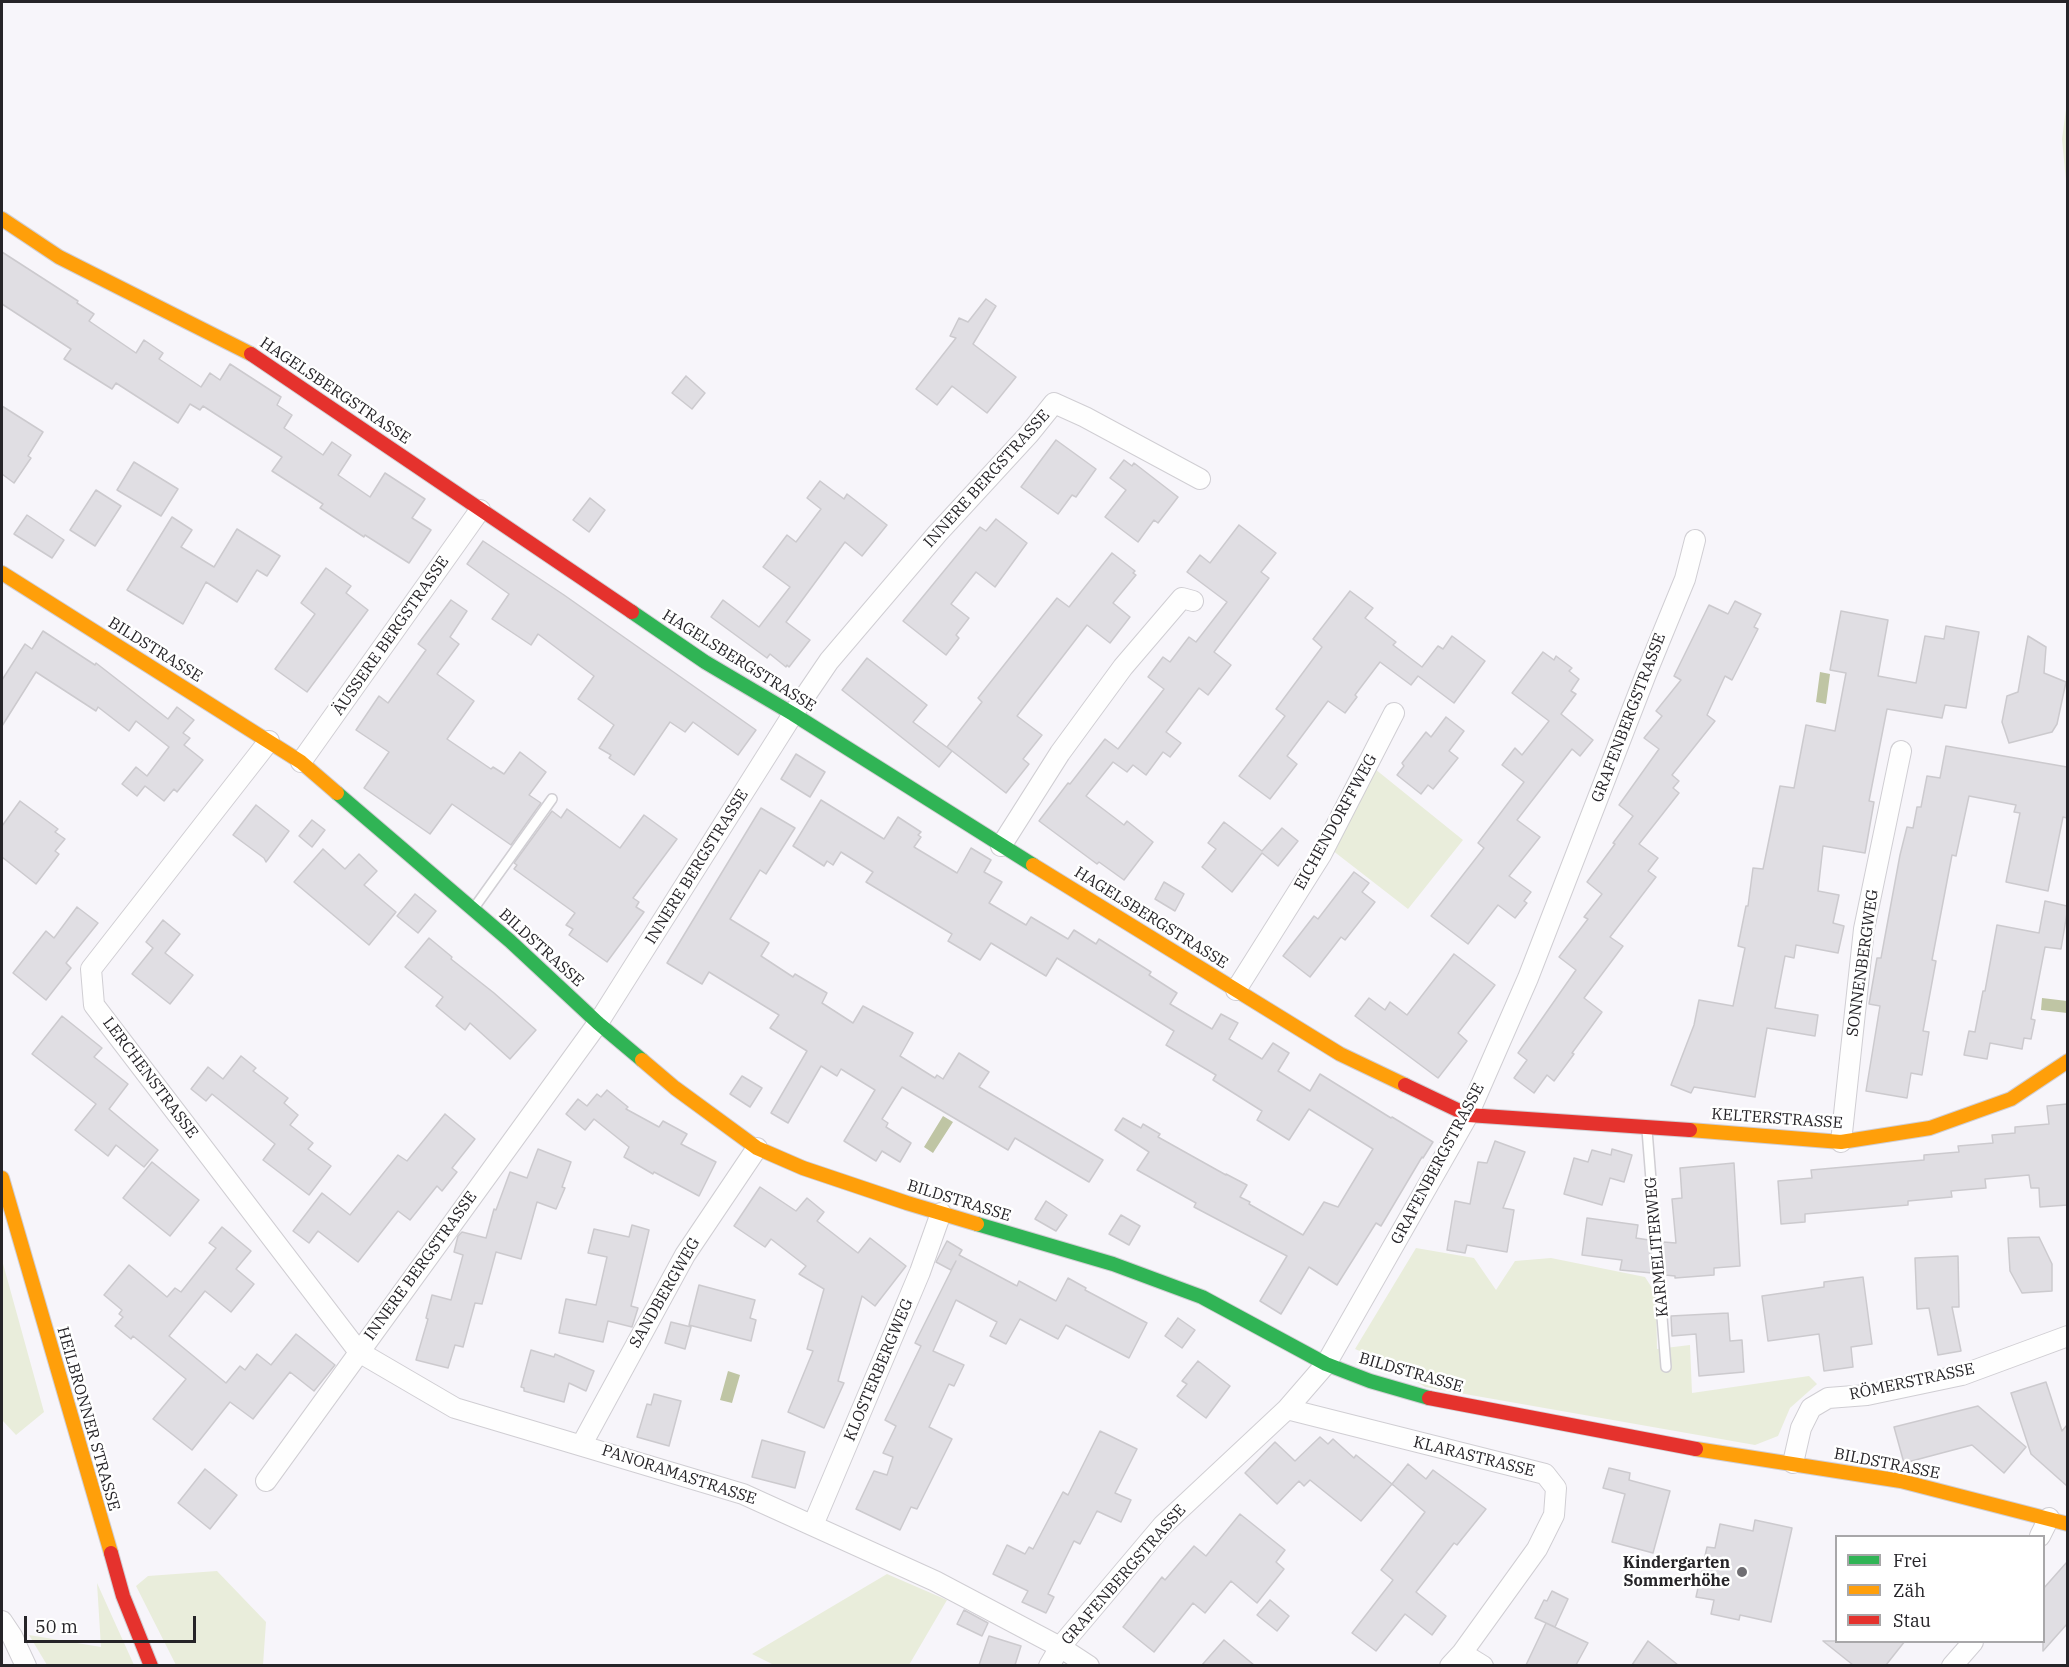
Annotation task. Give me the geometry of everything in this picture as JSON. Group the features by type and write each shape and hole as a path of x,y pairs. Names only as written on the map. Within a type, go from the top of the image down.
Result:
{"street":[{"name":"HAGELSBERGSTRASSE","path":"2,219 59,257 253,355 705,662 793,714 1001,846 1340,1054 1468,1115"},
{"name":"INNERE BERGSTRASSE","path":"266,1481 598,1023 793,714 837,652 937,534 1029,434 1054,403 1085,417 1200,479"},
{"name":"ÄUSSERE BERGSTRASSE","path":"301,762 480,510"},
{"name":"GRAFENBERGSTRASSE","path":"1048,1665 1060,1647 1163,1525 1287,1409 1326,1364 1468,1115 1528,978 1684,579 1695,540"},
{"name":"BILDSTRASSE","path":"2,573 301,762 473,909 598,1023 675,1088 758,1148 803,1168 941,1213 1113,1264 1202,1297 1326,1364 1370,1381 1427,1398 1668,1445 1901,1481 2058,1521"},
{"path":"1001,846 1060,753 1123,667 1182,598 1193,601"},
{"name":"EICHENDORFFWEG","path":"1236,990 1321,855 1394,713"},
{"name":"LERCHENSTRASSE","path":"268,741 91,969 94,1005 358,1352"},
{"name":"SONNENBERGWEG","path":"1841,1142 1864,928 1901,752"},
{"name":"KELTERSTRASSE","path":"1468,1115 1841,1142 1930,1128 2011,1099 2067,1061"},
{"name":"SANDBERGWEG","path":"582,1444 685,1255 758,1148"},
{"name":"HEILBRONNER STRASSE","path":"2,1178 123,1596 152,1665"},
{"name":"KLOSTERBERGWEG","path":"813,1525 920,1272 941,1213"},
{"name":"RÖMERSTRASSE","path":"1793,1463 1801,1428 1811,1408 1828,1398 1867,1395 1962,1375 2067,1336"},
{"name":"PANORAMASTRASSE","path":"358,1352 455,1408 582,1444 743,1494 935,1581 1060,1647 1089,1665"},
{"name":"KLARASTRASSE","path":"1287,1409 1545,1474 1556,1488 1554,1515 1537,1549 1456,1659"},
{"path":"2041,1535 2058,1521"},
{"path":"2,1621 26,1665"},
{"path":"1952,1665 1971,1643"},
{"path":"1456,1659 1483,1665"}],"lane":[{"path":"473,909 552,799"},
{"name":"KARMELITERWEG","path":"1647,1128 1666,1367"}],"shaded area":[{"path":"2067,102 2067,191 2062,139"},
{"path":"1820,672 1830,674 1826,704 1816,702"},
{"path":"1375,769 1463,840 1408,909 1332,850"},
{"path":"2042,998 2067,1001 2067,1013 2041,1010"},
{"path":"943,1116 953,1122 933,1153 924,1147"},
{"path":"1416,1248 1474,1258 1496,1290 1515,1261 1551,1258 1645,1277 1656,1294 1657,1349 1690,1345 1692,1393 1809,1376 1817,1384 1790,1408 1778,1436 1755,1445 1425,1387 1390,1364 1355,1349"},
{"path":"2,1260 44,1412 16,1435 2,1420"},
{"path":"728,1371 740,1375 732,1403 720,1400"},
{"path":"217,1571 266,1622 263,1665 176,1665 136,1586 148,1576"},
{"path":"887,1574 947,1600 909,1665 774,1665 752,1654"},
{"path":"97,1583 134,1665 47,1665 29,1635 101,1647"}],"building":[{"path":"2,252 78,301 77,303 94,314 89,321 136,353 144,340 163,353 159,359 201,387 210,373 220,380 230,364 281,397 277,405 292,415 284,428 323,455 332,442 351,455 338,475 370,497 385,473 425,499 412,518 431,530 409,563 320,508 323,504 272,471 282,457 203,406 200,410 190,404 178,423 116,383 112,389 64,359 71,349 2,304"},
{"path":"986,299 996,306 973,344 1016,377 987,413 952,386 937,405 916,389 956,338 950,336 959,318 968,322"},
{"path":"686,376 705,393 692,409 672,393"},
{"path":"2,406 43,432 28,456 31,458 14,483 2,474"},
{"path":"1056,440 1096,469 1076,497 1072,495 1058,514 1021,487"},
{"path":"1124,460 1132,466 1134,463 1178,497 1158,523 1154,520 1138,542 1105,517 1126,490 1110,478"},
{"path":"134,462 178,489 161,516 117,490"},
{"path":"820,481 844,499 847,494 887,525 862,556 845,542 786,622 810,640 789,667 787,665 786,667 770,654 767,658 711,617 723,600 759,627 790,587 763,567 787,535 796,542 821,509 807,498"},
{"path":"96,490 121,506 95,546 70,530"},
{"path":"590,498 605,510 589,532 573,520"},
{"path":"27,515 64,540 52,558 14,534"},
{"path":"172,517 192,530 181,547 214,567 237,529 280,556 267,576 257,570 237,602 206,582 183,624 127,590"},
{"path":"996,519 1027,543 995,587 976,572 951,604 969,618 956,635 959,638 946,655 903,621 980,527 986,531"},
{"path":"1239,525 1276,553 1261,572 1269,578 1214,652 1231,665 1208,695 1199,688 1166,732 1181,743 1170,757 1163,752 1146,775 1133,765 1127,772 1113,762 1086,796 1124,825 1127,821 1153,842 1124,880 1099,862 1097,864 1039,821 1105,739 1118,749 1164,689 1148,677 1163,657 1170,662 1189,637 1196,642 1227,602 1187,572 1200,555 1210,563"},
{"path":"483,541 756,730 738,755 693,722 685,732 670,722 634,775 609,758 611,755 599,748 614,725 578,699 594,676 538,634 531,645 492,619 509,594 467,564"},
{"path":"1112,553 1135,571 1133,573 1136,575 1113,603 1130,617 1110,643 1087,625 1017,716 1042,735 1023,759 1029,764 1006,793 947,747 982,702 978,698 1057,598 1069,607"},
{"path":"326,568 351,586 346,593 368,610 307,692 275,669 315,614 301,603"},
{"path":"1350,591 1373,608 1365,618 1396,642 1393,645 1422,667 1438,646 1443,649 1452,636 1485,661 1454,703 1418,676 1411,685 1380,662 1355,695 1357,697 1345,713 1328,701 1287,756 1297,764 1270,799 1239,776 1285,716 1276,709 1322,647 1313,639"},
{"path":"451,600 467,611 450,637 459,644 437,674 474,701 447,739 491,769 493,767 504,774 520,752 546,772 529,795 541,803 511,845 452,804 430,834 364,788 389,752 356,730 379,696 388,703 426,650 418,644"},
{"path":"1735,601 1761,614 1754,627 1758,629 1732,680 1725,676 1707,715 1715,721 1672,775 1679,781 1673,788 1679,793 1639,844 1658,858 1648,871 1656,877 1610,937 1623,946 1584,998 1602,1012 1554,1081 1547,1075 1534,1093 1514,1078 1527,1060 1518,1053 1576,970 1559,957 1588,919 1584,917 1602,894 1587,882 1633,816 1619,805 1659,749 1644,738 1662,716 1656,711 1681,680 1674,676 1709,605 1728,614"},
{"path":"1841,611 1888,620 1878,676 1916,683 1925,636 1944,639 1946,626 1979,632 1966,708 1945,705 1942,718 1887,709 1869,801 1874,802 1865,853 1823,846 1818,891 1839,895 1833,923 1844,926 1838,953 1796,945 1794,958 1785,956 1775,1008 1818,1015 1815,1036 1767,1028 1755,1097 1694,1087 1691,1093 1671,1085 1694,1025 1699,1000 1733,1006 1745,948 1738,946 1746,906 1748,906 1753,868 1763,869 1780,786 1794,788 1806,725 1835,731 1846,673 1830,670"},
{"path":"43,631 95,665 96,663 168,719 177,707 194,720 183,733 190,738 184,745 203,760 177,792 174,789 164,801 145,786 137,796 122,784 136,767 147,776 169,747 136,721 129,731 98,707 96,711 36,672 2,726 2,680 25,644 32,649"},
{"path":"2028,636 2046,647 2044,673 2066,682 2057,724 2052,732 2009,743 2002,722 2007,696 2018,692"},
{"path":"1543,652 1554,660 1556,656 1572,668 1569,671 1579,679 1571,691 1576,694 1561,714 1593,740 1580,756 1572,749 1517,820 1540,837 1509,876 1531,892 1524,901 1527,903 1515,918 1498,905 1468,944 1431,916 1484,848 1478,843 1524,782 1502,765 1515,748 1522,755 1549,721 1512,693"},
{"path":"867,658 927,705 913,722 952,751 939,767 842,690"},
{"path":"1446,717 1464,731 1449,751 1458,758 1433,789 1428,785 1421,794 1397,775 1404,766 1402,763 1426,732 1431,737"},
{"path":"1946,746 2067,767 2067,818 2063,817 2048,891 2006,882 2020,813 2014,812 2016,805 1969,796 1956,856 1952,855 1932,960 1936,961 1923,1031 1929,1032 1922,1075 1911,1073 1907,1098 1866,1091 1880,1006 1869,1004 1877,958 1881,958 1900,855 1907,827 1913,828 1917,807 1921,807 1927,776 1940,778"},
{"path":"796,754 825,772 810,797 781,779"},
{"path":"821,800 884,839 898,817 921,832 918,835 921,837 914,847 957,873 971,848 991,860 984,872 1002,882 989,903 1026,925 1031,917 1068,939 1074,930 1096,944 1099,939 1151,972 1149,975 1177,993 1170,1004 1212,1029 1221,1014 1238,1023 1229,1039 1262,1059 1273,1043 1289,1053 1278,1071 1310,1091 1320,1074 1433,1142 1381,1226 1376,1223 1337,1285 1309,1267 1281,1314 1260,1301 1287,1256 1194,1207 1196,1203 1137,1170 1149,1152 1115,1130 1123,1118 1141,1128 1143,1124 1160,1134 1158,1137 1247,1185 1240,1197 1303,1235 1324,1202 1338,1207 1373,1149 1309,1109 1289,1140 1257,1120 1262,1111 1213,1080 1216,1075 1166,1045 1174,1031 1057,958 1046,976 991,943 980,960 948,941 952,934 866,882 873,872 841,852 833,865 827,861 824,866 793,846"},
{"path":"20,801 58,829 55,832 65,839 55,851 59,854 36,884 2,857 2,826"},
{"path":"256,805 289,831 266,862 264,858 233,835"},
{"path":"761,808 795,828 766,874 760,870 730,919 769,943 761,956 793,977 795,974 827,993 822,1003 853,1023 863,1006 913,1033 900,1056 935,1078 937,1075 943,1079 959,1053 989,1072 979,1087 1103,1160 1089,1182 1015,1138 1008,1150 902,1087 882,1119 888,1123 886,1127 911,1143 900,1162 882,1151 876,1161 844,1141 875,1090 841,1069 837,1076 821,1066 788,1123 771,1113 807,1051 770,1028 779,1015 709,972 702,984 667,963"},
{"path":"567,809 620,848 644,815 677,839 633,898 639,902 636,907 644,912 607,962 569,935 573,929 566,925 575,913 514,869 517,865 514,863 552,811 561,818"},
{"path":"312,820 325,830 312,847 299,836"},
{"path":"1224,822 1262,851 1282,828 1298,841 1278,866 1262,853 1232,892 1202,867 1216,849 1208,843"},
{"path":"323,849 345,869 359,854 377,871 364,885 396,912 369,945 294,882"},
{"path":"1354,872 1369,883 1362,892 1375,902 1345,940 1341,937 1310,977 1283,956 1314,916 1318,919"},
{"path":"1164,882 1184,894 1175,911 1155,899"},
{"path":"415,894 436,911 418,933 397,916"},
{"path":"2045,901 2067,906 2067,913 2061,949 2045,947 2031,1019 2035,1020 2031,1039 2024,1038 2022,1049 1990,1043 1987,1059 1964,1055 1969,1031 1975,1032 1997,925 2039,933"},
{"path":"77,907 98,923 66,963 71,968 46,1000 13,973 46,931 54,938"},
{"path":"163,920 180,934 165,953 193,975 170,1004 132,974 153,948 146,942"},
{"path":"429,938 536,1030 510,1059 470,1023 465,1030 436,1006 443,997 405,967"},
{"path":"1454,954 1495,985 1458,1033 1467,1041 1438,1078 1355,1016 1369,998 1385,1010 1390,1002 1407,1015"},
{"path":"62,1016 102,1048 94,1057 128,1084 109,1109 158,1150 144,1167 116,1145 108,1156 75,1130 96,1104 32,1054"},
{"path":"241,1056 256,1068 253,1071 288,1098 284,1103 298,1115 290,1125 313,1143 308,1149 331,1166 309,1195 263,1160 275,1144 212,1094 206,1101 191,1089 208,1067 223,1079"},
{"path":"742,1076 762,1088 750,1107 730,1094"},
{"path":"607,1090 628,1107 626,1109 659,1127 663,1121 687,1134 681,1144 716,1162 699,1196 624,1157 629,1147 594,1119 585,1130 566,1114 578,1099 587,1106 597,1094 601,1097"},
{"path":"2067,1104 2067,1205 2040,1207 2039,1188 2031,1188 2029,1175 1985,1179 1986,1188 1951,1191 1952,1197 1908,1201 1908,1205 1805,1214 1805,1222 1781,1224 1778,1181 1812,1178 1811,1170 1924,1160 1924,1155 1959,1152 1958,1146 1993,1143 1992,1135 2015,1133 2015,1127 2049,1124 2047,1106"},
{"path":"445,1114 475,1139 452,1168 457,1172 442,1191 437,1186 410,1220 398,1211 358,1262 318,1231 309,1243 293,1231 322,1193 350,1215 398,1155 407,1161"},
{"path":"1495,1141 1525,1152 1503,1208 1514,1210 1507,1252 1467,1245 1465,1253 1447,1250 1455,1201 1470,1204 1478,1162 1487,1163"},
{"path":"538,1149 571,1162 562,1187 565,1188 556,1209 537,1202 521,1259 496,1252 482,1304 475,1303 463,1347 455,1345 448,1368 416,1360 428,1319 426,1318 432,1295 451,1300 463,1255 454,1252 458,1236 462,1232 486,1238 494,1209 496,1210 510,1172 527,1178"},
{"path":"1612,1149 1632,1155 1624,1182 1610,1178 1602,1205 1564,1194 1574,1158 1588,1162 1592,1150 1611,1155"},
{"path":"152,1162 199,1200 170,1236 123,1198"},
{"path":"1734,1163 1740,1266 1714,1268 1714,1275 1675,1278 1675,1276 1665,1275 1663,1242 1676,1243 1672,1199 1682,1198 1680,1168"},
{"path":"760,1187 796,1211 807,1198 824,1212 817,1221 858,1253 870,1238 906,1266 875,1306 862,1296 838,1381 844,1383 824,1428 788,1412 813,1351 807,1349 824,1289 799,1274 806,1266 771,1239 765,1247 734,1226"},
{"path":"1046,1201 1067,1215 1056,1231 1035,1219"},
{"path":"1121,1215 1140,1226 1129,1245 1109,1234"},
{"path":"1587,1218 1638,1225 1636,1238 1649,1240 1652,1273 1620,1270 1622,1260 1582,1255"},
{"path":"632,1225 649,1230 631,1306 638,1308 632,1327 608,1321 603,1342 559,1333 566,1299 596,1305 607,1257 588,1253 594,1229 629,1237"},
{"path":"222,1227 251,1251 236,1269 254,1284 231,1312 205,1291 169,1336 226,1383 240,1366 245,1370 257,1354 271,1365 296,1334 335,1365 314,1391 290,1372 253,1419 230,1402 192,1450 153,1419 186,1379 133,1336 131,1339 115,1326 123,1317 119,1314 122,1310 104,1295 129,1265 167,1297 175,1288 181,1292 216,1248 209,1243"},
{"path":"2039,1237 2052,1264 2052,1291 2022,1293 2010,1271 2008,1238"},
{"path":"947,1241 962,1250 959,1255 1017,1286 1019,1281 1056,1301 1068,1278 1086,1288 1085,1290 1147,1323 1129,1358 1066,1325 1058,1339 1020,1319 1006,1344 990,1336 997,1322 956,1300 933,1351 964,1365 954,1386 949,1384 929,1427 952,1439 917,1509 911,1507 900,1530 856,1509 874,1471 887,1475 893,1457 883,1453 896,1426 885,1420 921,1346 915,1343 956,1261 951,1270 936,1262"},
{"path":"1958,1256 1959,1307 1952,1307 1961,1351 1938,1355 1929,1308 1917,1309 1915,1258"},
{"path":"1863,1277 1872,1344 1851,1347 1853,1367 1824,1371 1819,1334 1768,1341 1762,1296 1824,1287 1824,1282"},
{"path":"699,1285 755,1300 750,1318 756,1320 751,1341 689,1325"},
{"path":"1728,1313 1730,1341 1742,1340 1744,1372 1699,1376 1696,1334 1672,1336 1671,1316"},
{"path":"1178,1318 1195,1330 1182,1348 1165,1336"},
{"path":"671,1322 691,1327 685,1349 665,1343"},
{"path":"531,1350 554,1357 555,1354 594,1371 586,1391 569,1383 564,1402 524,1391 521,1387"},
{"path":"1198,1361 1230,1386 1206,1418 1177,1396 1187,1384 1182,1381"},
{"path":"2046,1382 2062,1431 2067,1425 2067,1486 2031,1454 2011,1393"},
{"path":"654,1394 681,1401 669,1446 637,1437 647,1404 651,1405"},
{"path":"1978,1406 2026,1447 2004,1473 1972,1445 1904,1463 1894,1427"},
{"path":"1100,1431 1137,1449 1115,1493 1131,1500 1121,1522 1097,1511 1080,1544 1074,1541 1048,1594 1054,1597 1046,1613 1022,1602 1028,1591 993,1574 1007,1545 1025,1554 1029,1547 1033,1549 1063,1492 1068,1495"},
{"path":"1320,1437 1328,1444 1333,1439 1354,1458 1356,1455 1392,1484 1361,1521 1310,1480 1304,1486 1299,1481 1277,1504 1245,1473 1275,1442 1295,1461"},
{"path":"762,1440 805,1452 795,1488 752,1477"},
{"path":"1408,1464 1426,1479 1433,1470 1486,1509 1457,1545 1454,1543 1416,1592 1446,1616 1432,1635 1405,1614 1376,1651 1352,1633 1393,1580 1381,1570 1425,1512 1392,1484"},
{"path":"1609,1468 1630,1473 1629,1480 1670,1491 1653,1553 1612,1542 1625,1494 1603,1488"},
{"path":"205,1469 237,1495 210,1529 178,1503"},
{"path":"1240,1514 1285,1550 1276,1562 1284,1569 1257,1603 1231,1581 1205,1613 1193,1603 1154,1652 1123,1627 1162,1577 1165,1580 1194,1546 1206,1556"},
{"name":"Kindergarten Sommerhöhe","path":"1755,1520 1792,1528 1771,1622 1740,1615 1739,1620 1711,1614 1714,1600 1696,1597 1707,1547 1715,1548 1720,1524 1753,1531"},
{"path":"2067,1562 2067,1624 2043,1651 2043,1643 2045,1643 2045,1587"},
{"path":"1552,1591 1568,1599 1555,1627 1535,1618 1544,1600 1547,1601"},
{"path":"1270,1600 1289,1616 1277,1631 1257,1615"},
{"path":"964,1610 988,1623 982,1636 957,1624"},
{"path":"1546,1623 1588,1643 1576,1665 1526,1665"},
{"path":"989,1636 1021,1646 1015,1665 979,1665"},
{"path":"1224,1640 1254,1665 1202,1665"},
{"path":"1648,1641 1678,1665 1632,1665"},
{"path":"1823,1641 1903,1643 1886,1665 1853,1665"}],"traffic: fast":[{"path":"632,612 705,662 793,714 1033,865"},
{"path":"337,793 510,941 598,1023 642,1060"},
{"path":"977,1224 1113,1264 1202,1297 1326,1364 1370,1381 1429,1398"}],"traffic: slow":[{"path":"2,219 59,257 251,354"},
{"path":"2,573 301,762 337,793"},
{"path":"1033,865 1340,1054 1405,1085"},
{"path":"642,1060 675,1088 757,1148 803,1168 977,1224"},
{"path":"1690,1130 1841,1142 1930,1128 2011,1099 2068,1061"},
{"path":"2,1178 111,1553"},
{"path":"1696,1449 1901,1481 2068,1524"}],"traffic: jam":[{"path":"251,354 632,612"},
{"path":"1405,1085 1468,1115 1690,1130"},
{"path":"1429,1398 1696,1449"},
{"path":"111,1553 123,1596 151,1666"}],"place":[{"name":"Kindergarten Sommerhöhe","path":"1742,1572"}]}
